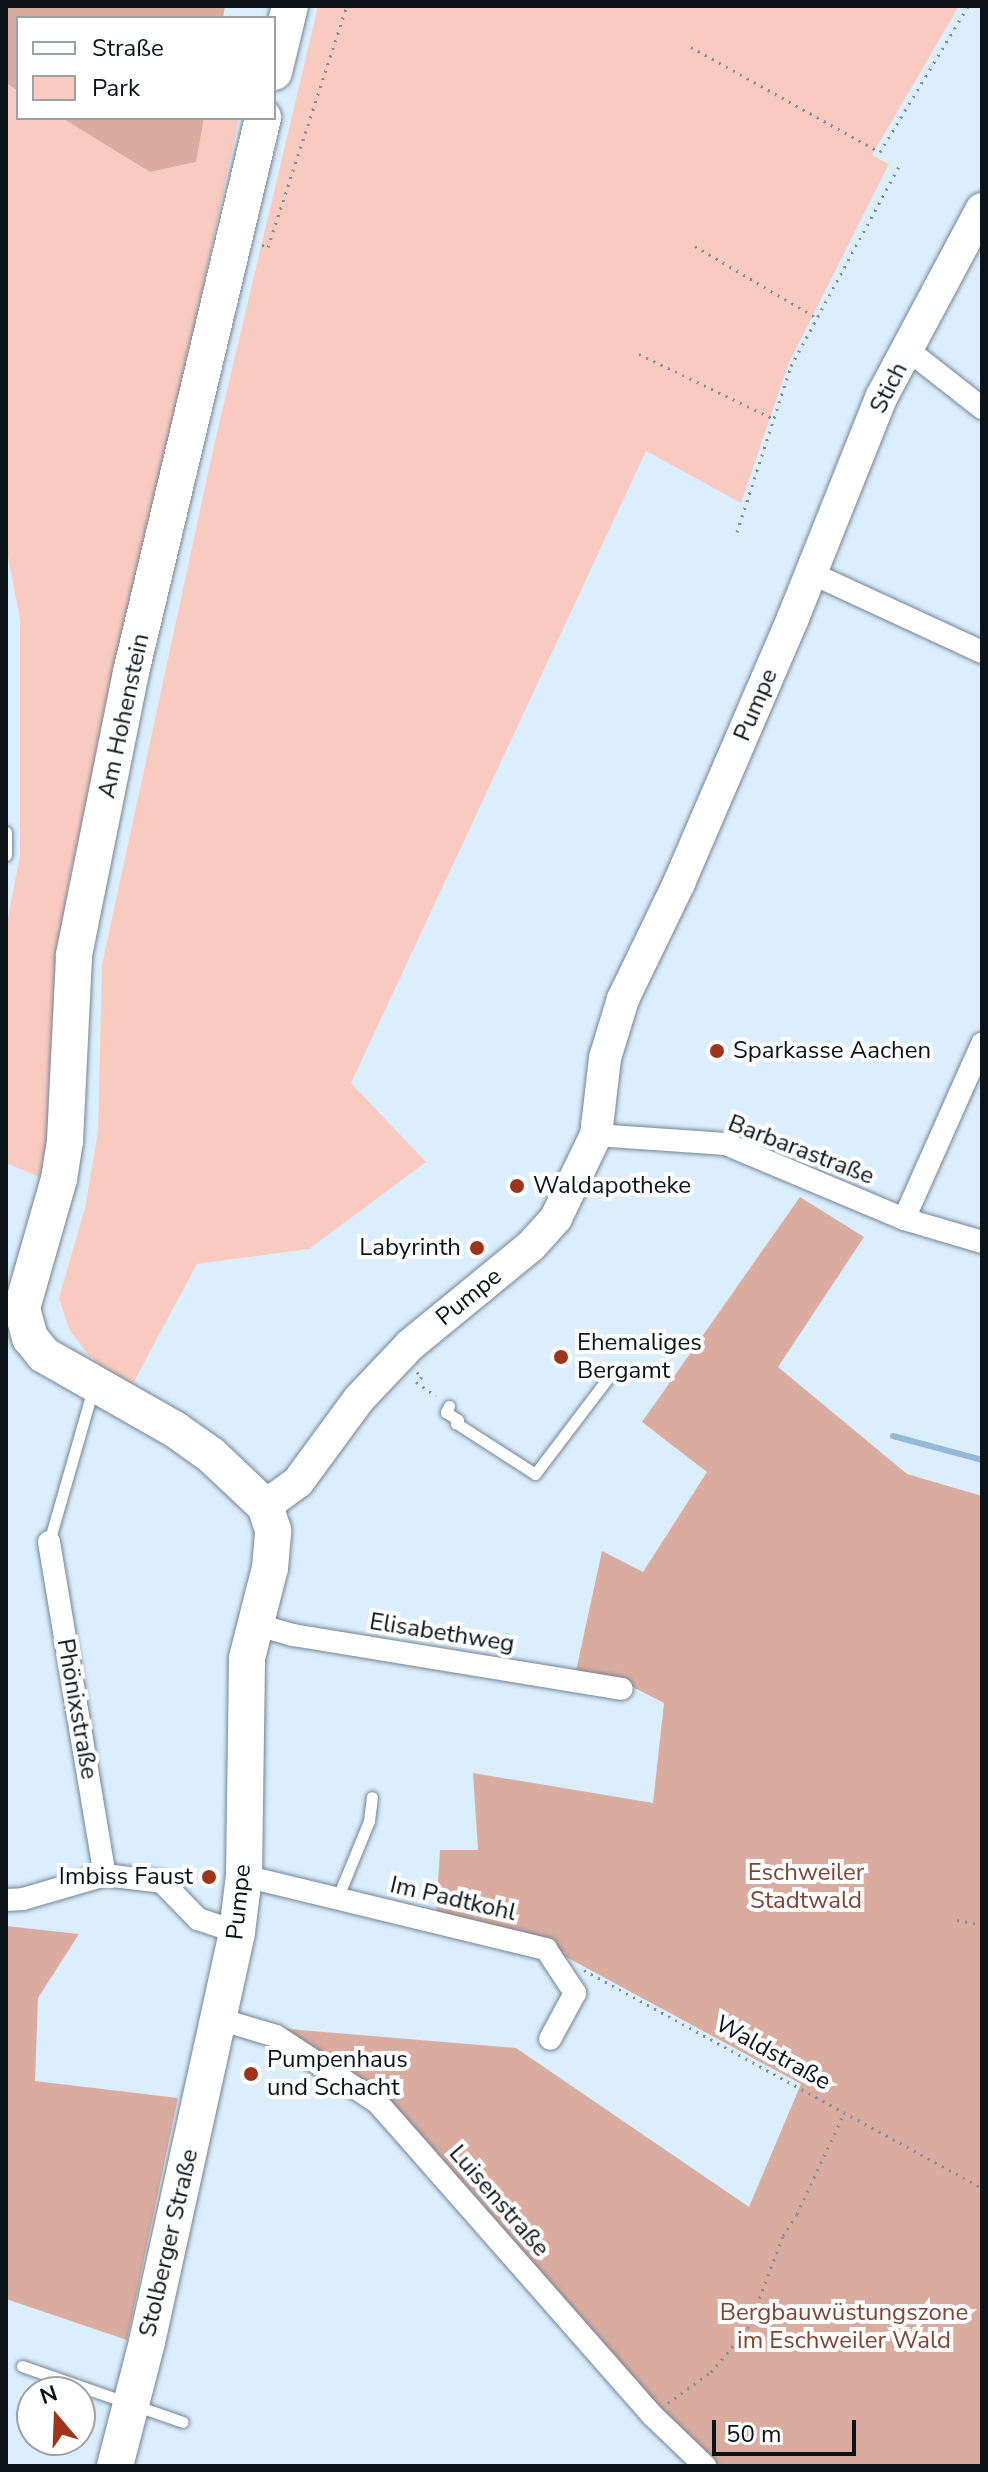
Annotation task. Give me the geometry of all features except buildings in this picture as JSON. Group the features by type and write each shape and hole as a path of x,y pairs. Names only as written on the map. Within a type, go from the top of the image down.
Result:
{"main road":[{"path":"276,64 290,6"},
{"name":"Am Hohenstein","path":"14,1320 59,1179 65,1141 74,955 131,672 263,120"},
{"name":"Stich","path":"811,573 882,396 982,209"},
{"name":"Pumpe","path":"219,2019 237,1932 244,1876 245,1705 254,1624 273,1544 265,1506 298,1482 359,1399 410,1345 531,1246 556,1218 596,1135 605,1058 623,999 679,883 811,573"},
{"path":"14,1320 44,1355 176,1430 241,1480 265,1506"},
{"name":"Stolberger Straße","path":"115,2466 219,2019"}],"street":[{"path":"908,350 982,408"},
{"path":"811,573 979,644"},
{"path":"904,1219 982,1044"},
{"name":"Barbarastraße","path":"596,1135 726,1144 904,1219 982,1242"},
{"name":"Phönixstraße","path":"49,1542 105,1875"},
{"name":"Elisabethweg","path":"254,1624 293,1635 622,1689"},
{"path":"6,1900 23,1899 105,1875 162,1882 198,1919 237,1932"},
{"name":"Im Padtkohl","path":"244,1876 546,1949"},
{"path":"546,1949 575,1993 550,2039"},
{"name":"Luisenstraße","path":"219,2019 276,2036 377,2102 652,2415 705,2466"}],"lane":[{"path":"6,832 6,855"},
{"path":"449,1406 446,1412 458,1420 456,1423 515,1465 518,1462 535,1474 607,1379"},
{"path":"49,1542 94,1386"},
{"path":"337,1899 369,1821 372,1797"},
{"path":"22,2366 183,2422"}],"path":[{"path":"235,240 268,247 347,6"},
{"path":"691,47 880,152 968,6"},
{"path":"737,532 791,366 900,164"},
{"path":"695,246 815,317"},
{"path":"639,354 774,419"},
{"path":"410,1345 417,1372 422,1377 416,1382 449,1406"},
{"path":"957,1920 982,1925"},
{"name":"Waldstraße","path":"546,1949 982,2188"},
{"path":"652,2415 711,2372 748,2328 783,2236 797,2214 844,2113"}],"green space":[{"path":"6,6 225,6 223,16 16,16 16,90 6,83"},
{"path":"318,6 959,6 872,155 889,164 788,365 741,503 646,451 351,1083 426,1162 309,1249 197,1264 131,1387 89,1356 69,1329 59,1298 85,1208 98,1132 102,965 215,441"},
{"path":"6,83 16,90 16,120 65,120 150,172 196,162 204,120 239,120 124,659 70,874 57,957 53,1136 44,1179 6,1163 6,928 20,856 20,619 6,547"},
{"path":"65,120 204,120 196,162 150,172"},
{"name":"Eschweiler Stadtwald","path":"800,1197 864,1237 778,1367 907,1474 982,1496 982,2466 715,2466 607,2355 457,2178 276,2028 516,2048 749,2207 801,2084 546,1946 436,1915 440,1850 478,1850 473,1773 653,1803 664,1703 617,1679 576,1671 602,1551 643,1572 707,1472 642,1422"},
{"path":"6,1926 79,1934 38,1998 35,2081 178,2098 127,2340 6,2299"}],"waterway":[{"path":"893,1436 982,1460"}],"place":[{"name":"Sparkasse Aachen","path":"717,1051"},
{"name":"Waldapotheke","path":"517,1186"},
{"name":"Labyrinth","path":"477,1248"},
{"name":"Ehemaliges Bergamt","path":"561,1357"},
{"name":"Imbiss Faust","path":"209,1877"},
{"name":"Pumpenhaus und Schacht","path":"251,2074"}],"park label":[{"name":"Bergbauwüstungszone im Eschweiler Wald","path":"844,2327"}]}
